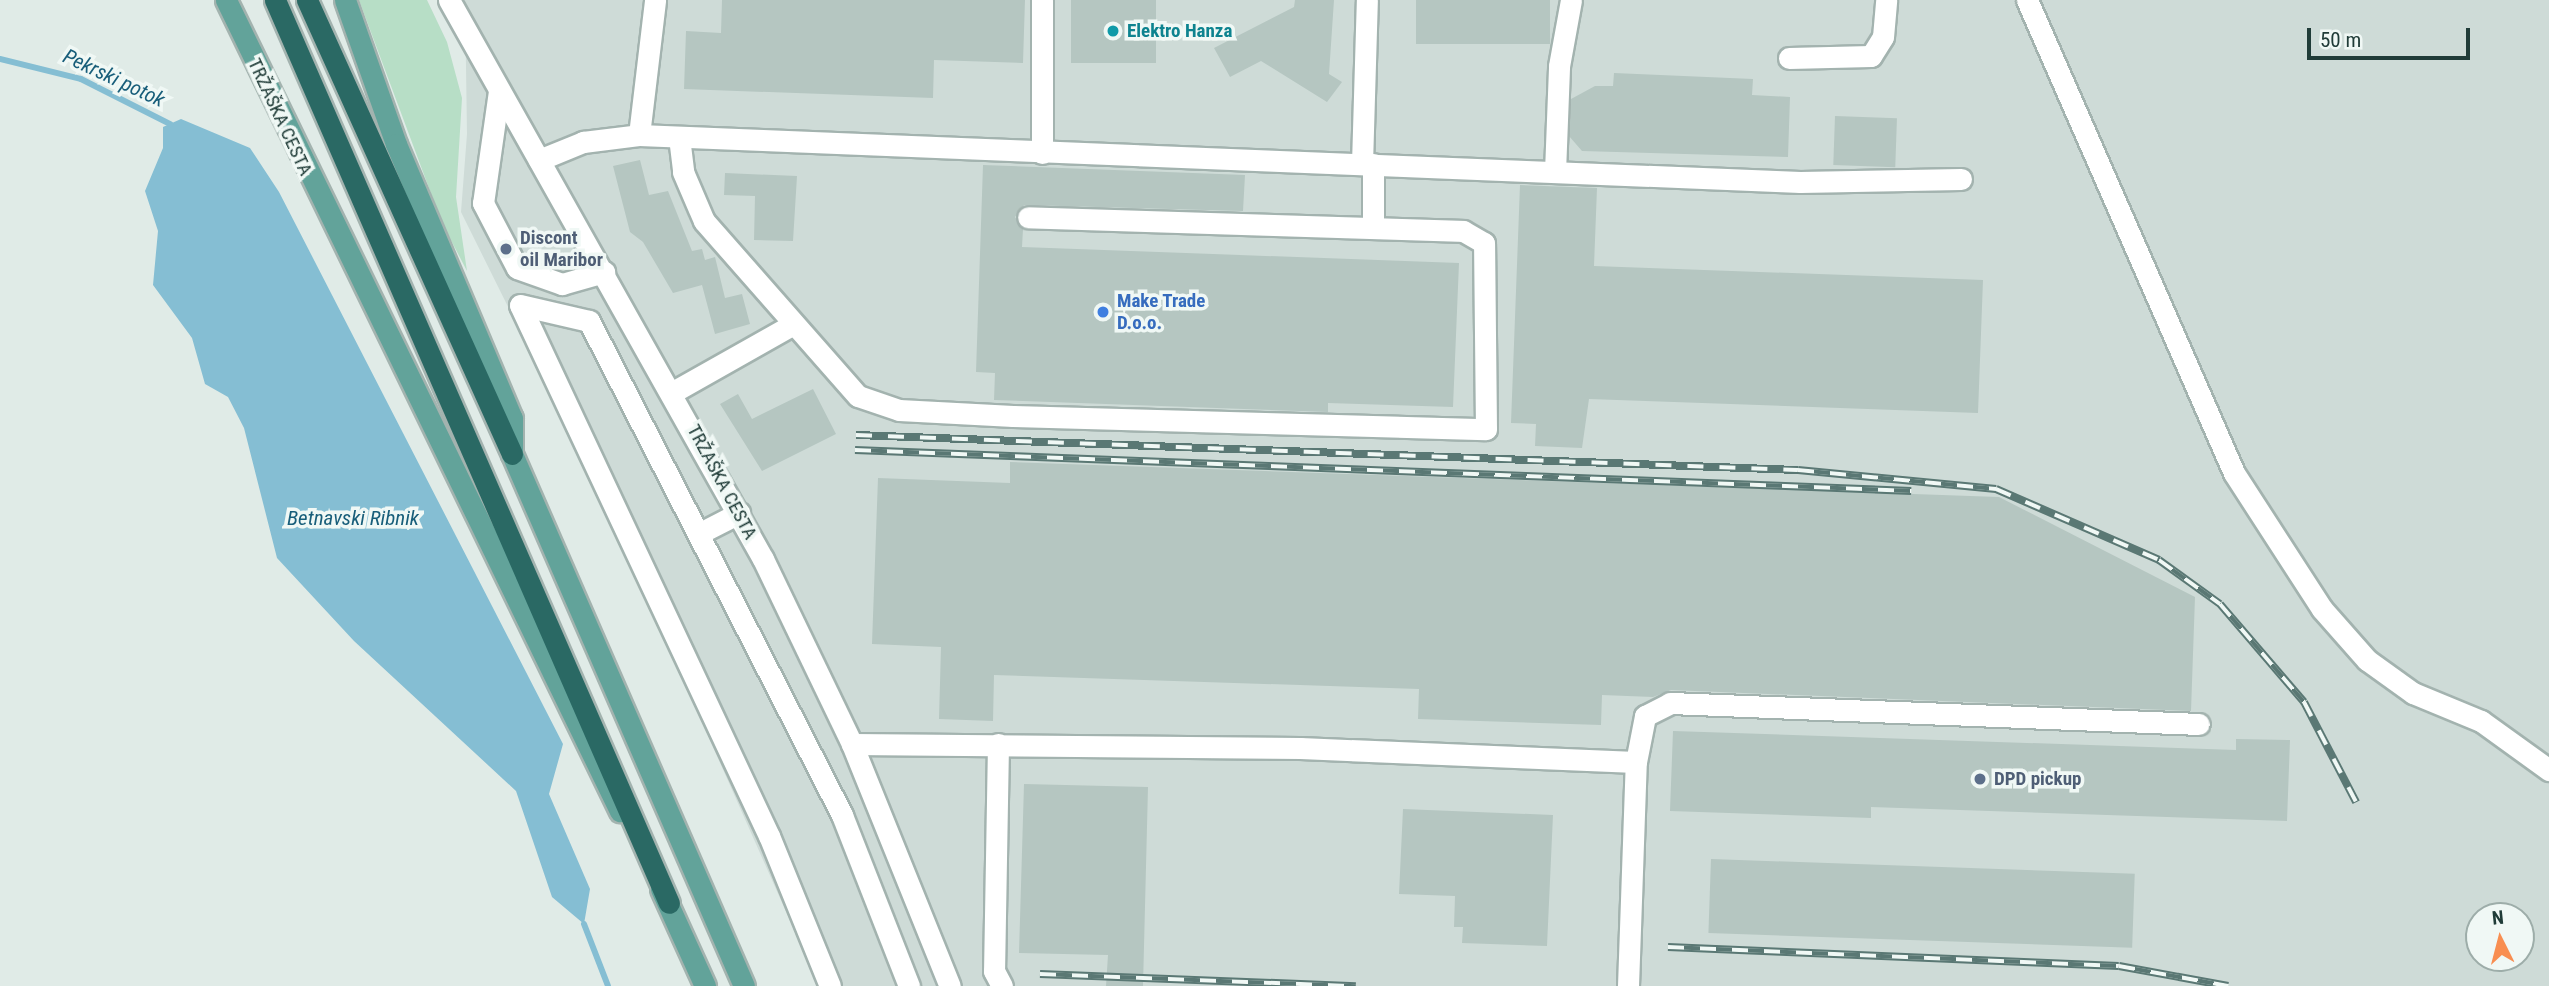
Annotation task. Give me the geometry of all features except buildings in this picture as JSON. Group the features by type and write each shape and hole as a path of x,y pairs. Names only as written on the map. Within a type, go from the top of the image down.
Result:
{"highway":[{"path":"275,0 669,903"},
{"path":"307,0 512,454"}],"main road":[{"name":"TRŽAŠKA CESTA","path":"226,0 367,300 669,903 705,986"},
{"path":"345,0 396,144 512,418 512,454 744,986"}],"street":[{"name":"TRŽAŠKA CESTA","path":"449,0 739,513 852,744 950,986"},
{"path":"639,135 656,0"},
{"path":"1042,0 1042,153"},
{"path":"1367,0 1368,164 1373,228"},
{"path":"1555,172 1559,66 1571,0"},
{"path":"1789,58 1871,56 1883,37 1886,0"},
{"path":"2027,0 2234,474 2322,609 2367,660 2413,693 2481,721 2549,771"},
{"path":"499,91 484,203 517,268 562,284 604,272"},
{"path":"539,160 583,142 639,135 1800,182 1961,179"},
{"path":"679,137 683,172 704,222 790,326 858,396 899,410 1486,429 1484,243 1464,231 1028,217"},
{"path":"830,986 752,799 520,305 589,321 702,533 842,815 909,986"},
{"path":"673,392 790,326"},
{"path":"702,533 739,513"},
{"path":"1628,986 1636,762 1645,716 1670,703 2199,724"},
{"path":"852,744 998,744 1636,762"},
{"path":"998,744 995,971 1002,986"}],"shaded area":[{"path":"465,0 2549,0 2549,986 819,986 600,492 461,212 467,134"}],"green space":[{"path":"359,0 427,0 447,42 462,98 456,197 467,271 442,223"}],"water":[{"name":"Betnavski Ribnik","path":"181,119 250,148 279,192 563,744 549,794 590,889 584,924 552,897 516,791 354,641 277,558 244,428 228,397 205,384 192,338 153,285 158,231 145,191 163,148 163,127"}],"waterway":[{"name":"Pekrski potok","path":"0,59 81,79 170,124"},
{"path":"584,924 608,986"}],"railway":[{"path":"856,435 1798,470 1996,489 2159,560 2220,604 2304,702 2356,802"},
{"path":"855,450 1911,491"},
{"path":"1668,947 2119,966 2228,986"},
{"path":"1040,974 1356,986"}],"place":[{"name":"Elektro Hanza","path":"1113,31"},
{"name":"Discont oil Maribor","path":"506,249"},
{"name":"Make Trade D.o.o.","path":"1103,312"},
{"name":"DPD pickup","path":"1980,779"}]}
